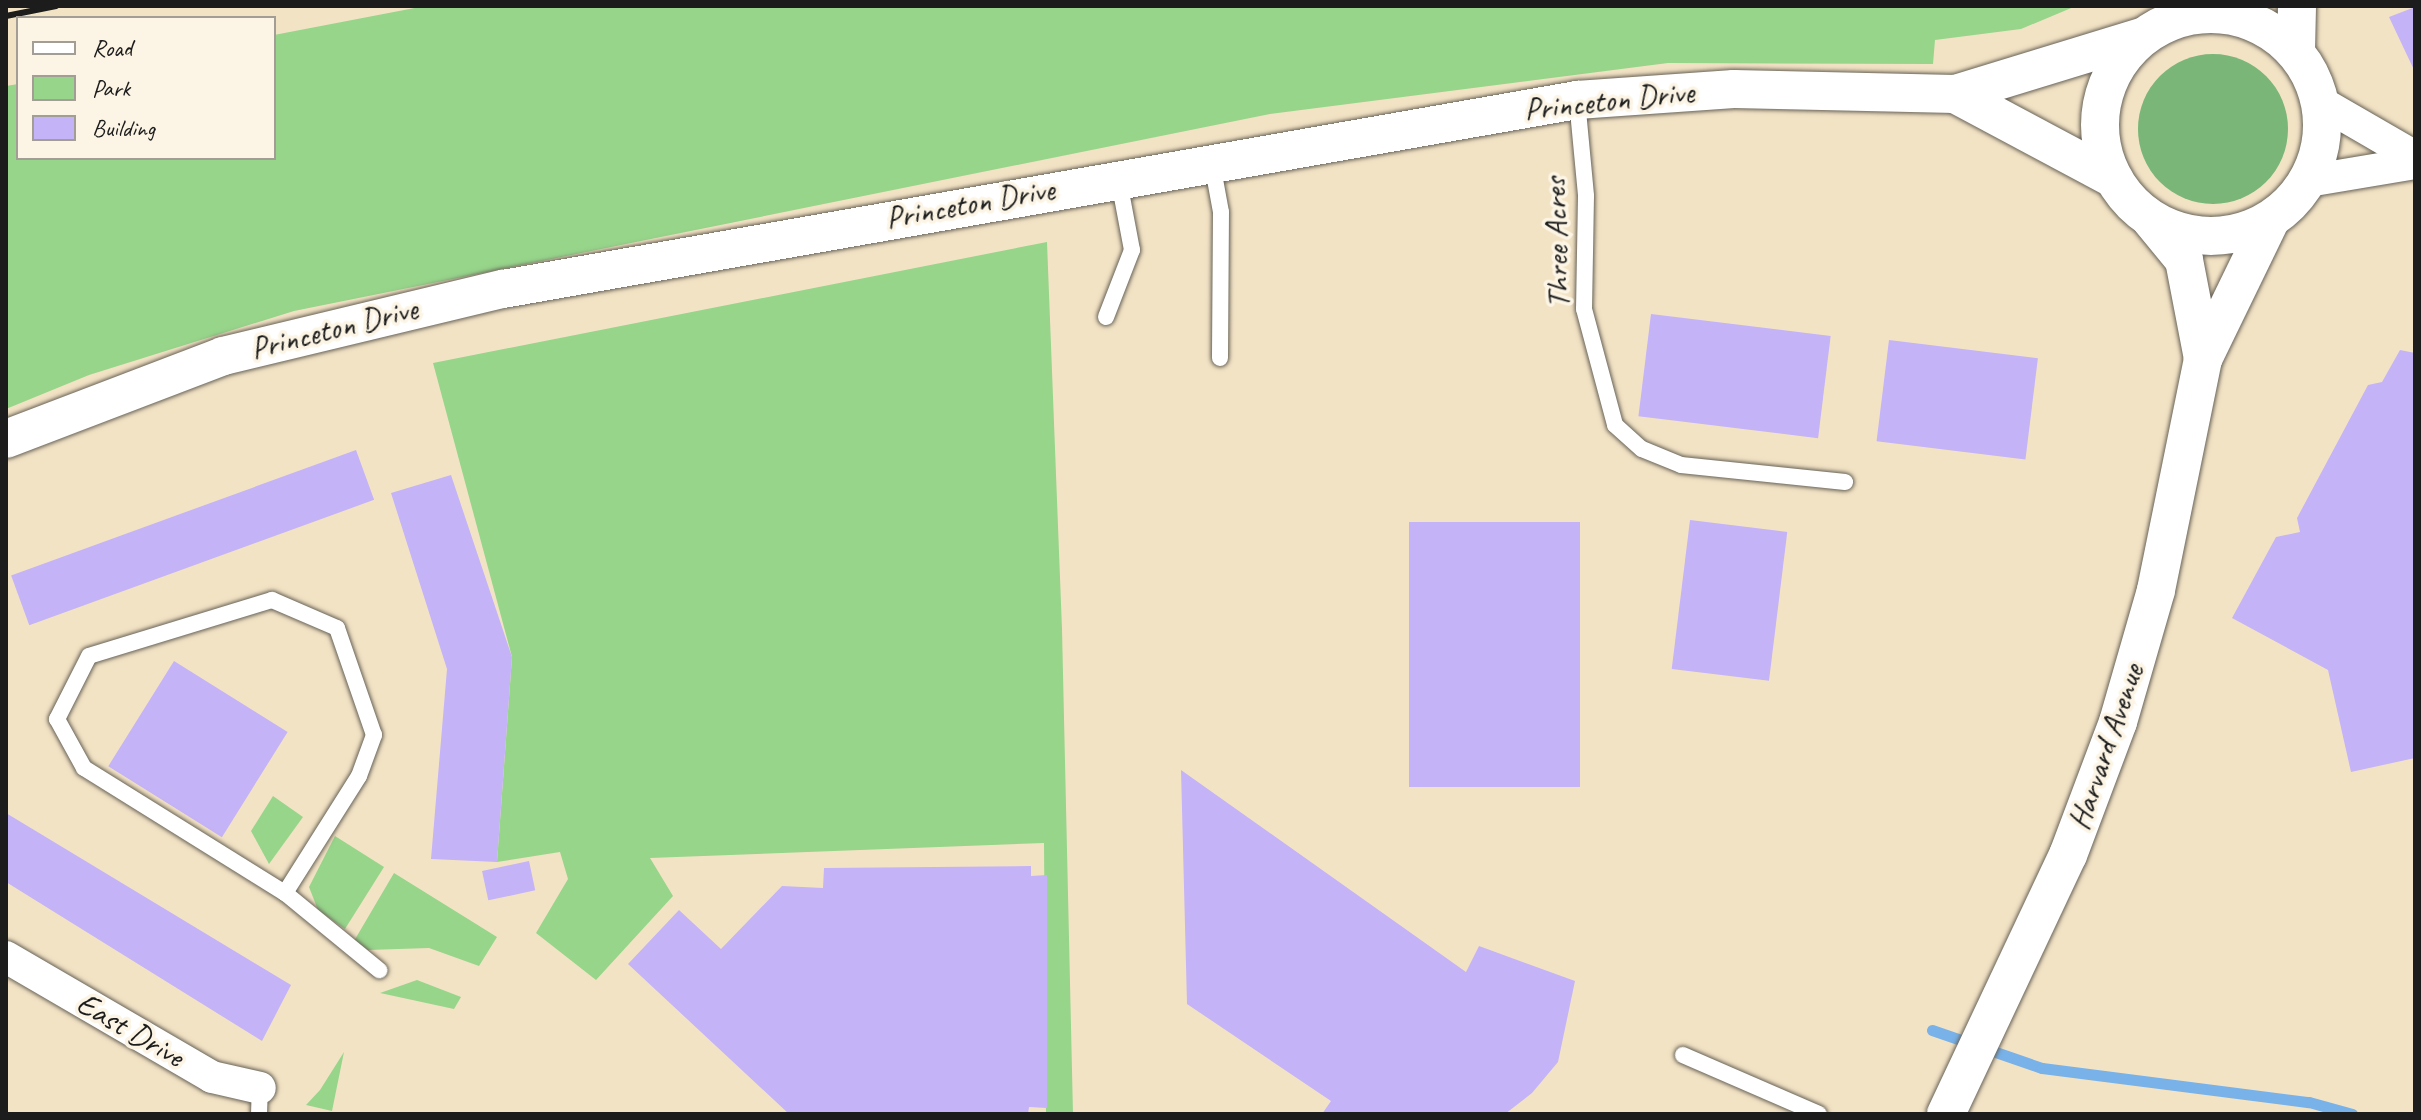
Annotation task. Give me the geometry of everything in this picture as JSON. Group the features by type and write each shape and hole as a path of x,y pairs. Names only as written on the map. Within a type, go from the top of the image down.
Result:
{"street":[{"path":"2296,51 2297,6"},
{"path":"2214,9 2261,25 2296,51 2312,75 2322,103 2316,167 2308,181 2270,221 2241,233 2209,237 2178,231 2149,218 2114,179 2102,150 2100,118 2113,73 2142,37 2186,16 2214,9"},
{"name":"Princeton Drive","path":"6,439 223,356 503,289 1118,178 1577,100 1734,89 1955,94 2142,37"},
{"name":"Princeton Drive","path":"1955,94 2114,179"},
{"path":"2322,103 2415,160"},
{"path":"2308,181 2415,160"},
{"name":"Harvard Avenue","path":"2149,218 2184,260 2203,359"},
{"name":"Harvard Avenue","path":"1946,1114 2068,855 2118,722 2156,590 2203,359 2270,221"},
{"name":"East Drive","path":"6,957 212,1077 260,1101"}],"lane":[{"name":"Three Acres","path":"1577,100 1586,196 1584,309 1615,425 1642,449 1681,465 1845,482"},
{"path":"1212,162 1221,212 1220,358"},
{"path":"1106,317 1132,250 1118,178"},
{"path":"285,893 359,776 374,735 337,628 272,600 89,656 57,719 84,768 285,893 379,970"},
{"path":"1683,1055 1819,1114"}],"green space":[{"path":"425,6 2076,6 2021,29 1935,40 1933,64 1668,63 1270,114 294,311 89,375 6,409 6,86 16,84 16,160 276,160 276,35"},
{"path":"2213,54 2242,60 2266,76 2282,100 2288,129 2282,158 2266,182 2242,198 2213,204 2184,198 2160,182 2144,158 2138,129 2144,100 2160,76 2184,60"},
{"path":"1047,242 1062,629 1073,1114 1046,1114 1044,843 650,858 673,896 596,980 536,933 568,879 560,852 497,862 512,657 433,363"},
{"path":"273,796 303,817 269,864 251,831"},
{"path":"335,836 384,867 345,929 318,910 309,887"},
{"path":"394,873 497,937 479,966 429,948 368,950 354,941"},
{"path":"417,980 461,997 454,1009 380,993"},
{"path":"344,1052 332,1111 306,1105 320,1090"}],"building":[{"path":"2415,7 2415,72 2389,17"},
{"path":"1651,314 1831,336 1818,438 1638,416"},
{"path":"1889,340 2038,358 2025,460 1877,441"},
{"path":"2400,350 2415,353 2415,758 2351,772 2328,670 2232,618 2276,537 2300,532 2297,518 2368,385 2382,382"},
{"path":"356,450 374,500 29,625 11,576"},
{"path":"451,475 512,657 497,862 431,859 447,669 391,493"},
{"path":"1690,520 1787,532 1769,681 1672,669"},
{"path":"1409,522 1580,522 1580,787 1409,787"},
{"path":"174,661 288,732 222,837 108,766"},
{"path":"1181,770 1466,972 1479,946 1575,981 1558,1062 1532,1093 1505,1114 1322,1114 1331,1101 1187,1004"},
{"path":"6,813 291,985 262,1041 6,882"},
{"path":"529,861 535,890 488,900 482,871"},
{"path":"1031,866 1031,876 1047,875 1047,1108 1029,1107 1028,1114 789,1114 628,964 679,910 721,949 782,886 823,888 824,868"}],"waterway":[{"path":"1932,1030 2042,1068 2309,1102 2352,1114"}],"railway":[{"path":"6,16 56,6"}]}
